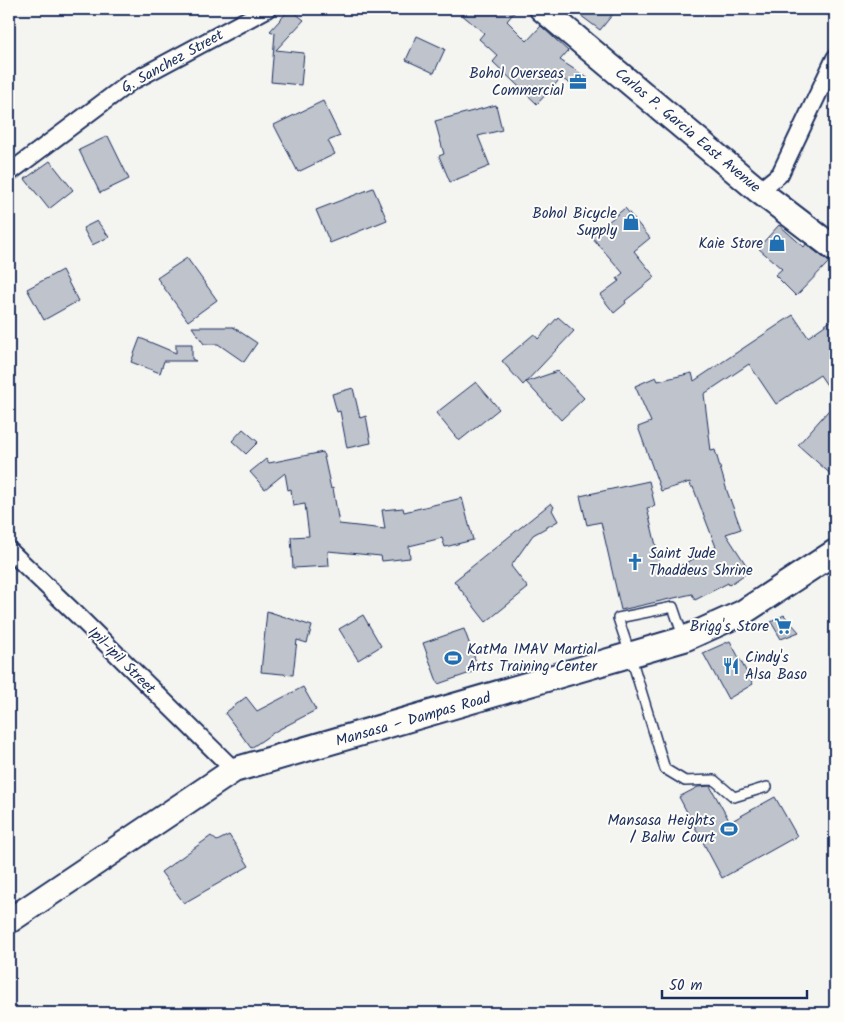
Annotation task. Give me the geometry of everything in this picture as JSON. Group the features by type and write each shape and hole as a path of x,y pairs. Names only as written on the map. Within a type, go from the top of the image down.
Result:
{"main road":[{"name":"Carlos P. Garcia East Avenue","path":"542,9 759,190 835,249"},
{"name":"Mansasa – Dampas Road","path":"9,921 234,770 415,719 684,639 742,613 835,552"}],"street":[{"name":"G. Sanchez Street","path":"9,173 129,84 267,9"},
{"path":"759,190 780,174 835,58"},
{"name":"Ipil-ipil Street","path":"9,550 234,770"}],"lane":[{"path":"684,639 673,607 618,618 665,769 685,781 714,780 734,797 767,787"}],"building":[{"path":"290,9 304,20 276,50 304,53 301,85 271,82 275,33 270,31"},
{"path":"455,9 517,9 507,21 527,41 541,26 568,51 560,60 589,79 579,89 561,78 537,104 493,62 498,56 479,39 484,33"},
{"path":"572,9 617,9 600,30"},
{"path":"417,36 445,49 434,73 406,60"},
{"path":"323,101 340,136 328,141 335,154 298,172 274,125"},
{"path":"496,105 502,130 478,136 490,166 450,182 439,156 444,154 435,121"},
{"path":"108,136 129,179 100,193 79,150"},
{"path":"50,161 73,190 49,209 25,179"},
{"path":"373,188 387,220 330,243 316,210"},
{"path":"625,208 650,238 634,251 655,277 625,301 626,303 614,313 600,295 619,281 617,278 623,273 591,236"},
{"path":"97,221 109,237 92,245 83,228"},
{"path":"779,225 804,247 806,244 829,262 796,296 775,275 782,269 758,248"},
{"path":"187,258 217,300 188,321 157,278"},
{"path":"62,270 78,301 44,320 27,289"},
{"path":"793,315 808,337 835,318 835,397 820,375 776,404 749,364 704,394 711,451 715,450 741,529 726,534 750,571 729,585 728,583 695,600 692,594 621,610 601,522 587,525 580,496 649,481 655,506 647,508 663,575 716,547 690,482 661,491 638,427 651,422 635,386 656,377 658,381 692,373 694,381"},
{"path":"558,317 574,331 523,385 502,361 534,334 538,339"},
{"path":"192,327 233,327 257,343 244,362 218,344 204,344"},
{"path":"140,338 176,353 176,344 192,344 192,359 196,361 164,361 160,373 131,362"},
{"path":"558,371 584,398 561,420 526,382"},
{"path":"476,382 499,409 459,441 436,413"},
{"path":"353,388 360,418 366,416 371,443 347,448 340,411 337,412 332,394"},
{"path":"835,403 835,478 798,445"},
{"path":"243,429 258,442 246,454 232,441"},
{"path":"323,452 331,489 333,488 339,524 385,529 382,510 403,508 404,512 462,498 473,540 445,547 442,538 409,546 410,558 382,561 381,556 328,551 329,566 293,568 291,537 309,536 305,504 293,506 291,489 288,490 285,473 265,489 250,472 266,459 269,463"},
{"path":"551,503 554,507 552,510 558,521 533,535 511,566 528,588 486,622 454,581"},
{"path":"267,611 312,626 307,643 297,640 293,675 261,672"},
{"path":"363,615 381,646 358,660 339,629"},
{"path":"784,615 799,632 781,639 771,622"},
{"path":"464,629 479,670 438,684 423,643"},
{"path":"730,641 753,684 728,699 703,653"},
{"path":"303,687 316,710 276,731 251,748 225,713 246,697 257,711"},
{"path":"710,786 730,822 775,797 797,836 722,878 679,797 698,787"},
{"path":"229,835 249,866 184,903 161,872 211,836 217,841"}],"place":[{"name":"Bohol Overseas Commercial","path":"578,82"},
{"name":"Bohol Bicycle Supply","path":"631,222"},
{"name":"Kaie Store","path":"777,243"},
{"name":"Saint Jude Thaddeus Shrine","path":"635,562"},
{"name":"Brigg's Store","path":"783,626"},
{"name":"KatMa IMAV Martial Arts Training Center","path":"453,658"},
{"name":"Cindy's Alsa Baso","path":"731,666"},
{"name":"Mansasa Heights / Baliw Court","path":"729,829"}]}
